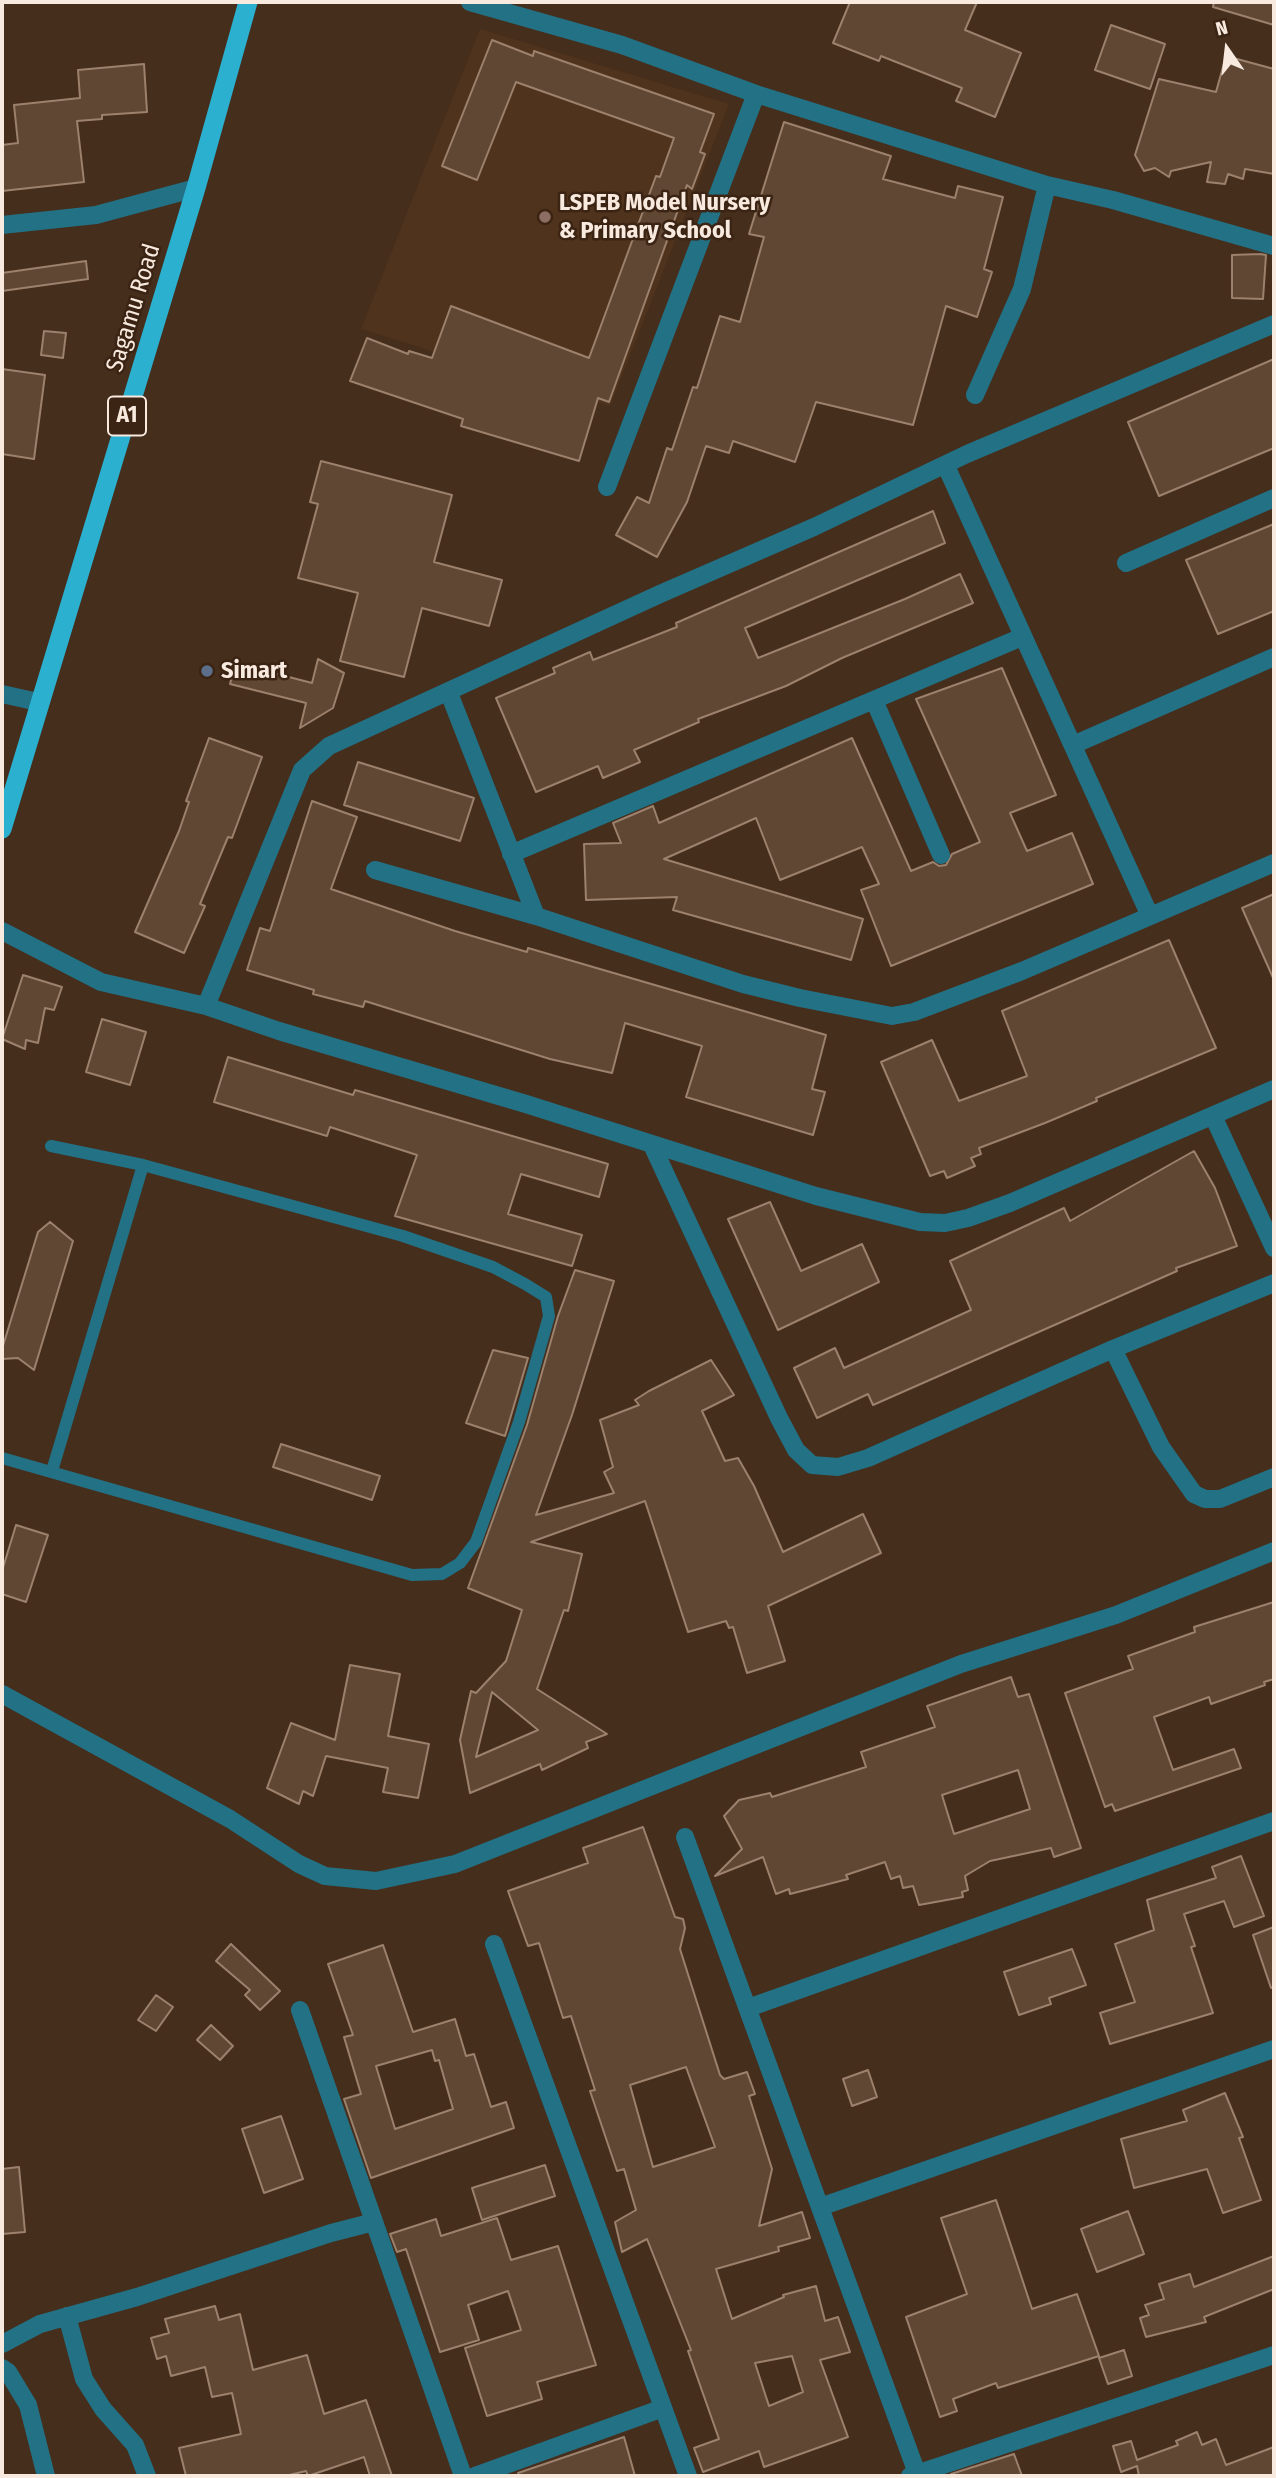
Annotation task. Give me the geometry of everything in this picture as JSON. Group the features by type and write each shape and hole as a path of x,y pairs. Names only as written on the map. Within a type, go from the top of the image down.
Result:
{"highway":[{"name":"Sagamu Road","path":"2,828 196,188 248,2"}],"street":[{"path":"470,2 622,45 756,94 1047,185 1112,200 1274,246"},
{"path":"607,487 756,94"},
{"path":"975,395 1021,289 1047,185"},
{"path":"2,225 96,215 196,188"},
{"path":"206,1006 302,770 329,746 946,466 1274,324"},
{"path":"946,466 1150,916"},
{"path":"1126,563 1274,498"},
{"path":"511,854 1022,637"},
{"path":"1073,745 1274,657"},
{"path":"449,693 536,916"},
{"path":"2,695 38,702"},
{"path":"874,700 941,855"},
{"path":"375,870 536,916 743,984 892,1016 943,1002 1274,863"},
{"path":"2,931 101,982 206,1006 279,1031 816,1196 920,1222 945,1223 1010,1203 1214,1118 1274,1089"},
{"path":"1214,1118 1274,1248"},
{"path":"652,1145 779,1418 796,1450 812,1465 838,1468 868,1458 1113,1349 1274,1283"},
{"path":"1113,1349 1161,1447 1194,1494 1205,1499 1220,1499 1274,1477"},
{"path":"2,1695 230,1819 299,1864 325,1876 376,1881 455,1864 948,1669 1116,1615 1274,1551"},
{"path":"748,2008 1274,1821"},
{"path":"685,1837 915,2475 1274,2355"},
{"path":"494,1944 688,2476"},
{"path":"300,2010 463,2476"},
{"path":"820,2207 1274,2049"},
{"path":"2,2344 40,2324 374,2222"},
{"path":"67,2316 84,2379 103,2409 135,2445 147,2476"},
{"path":"2,2368 8,2372 27,2405 46,2476"},
{"path":"475,2476 663,2408"}],"lane":[{"path":"2,1458 412,1575 442,1574 460,1563 476,1542 519,1422 549,1317 546,1297 493,1267 403,1236 143,1164 51,1146"},
{"path":"52,1471 143,1164"}],"shaded area":[{"name":"LSPEB Model Nursery & Primary School","path":"480,29 729,104 610,406 361,329"}],"building":[{"path":"850,2 977,2 965,30 1021,53 995,117 956,101 962,88 881,56 879,61 833,43"},
{"path":"1214,2 1274,2 1274,25 1213,7"},
{"path":"1111,25 1165,44 1150,89 1095,70"},
{"path":"492,40 533,56 534,51 714,114 700,152 705,154 692,189 687,185 609,402 598,398 579,461 461,426 463,419 350,381 367,338 408,354 409,351 432,358 451,306 589,358 656,176 660,177 674,138 516,82 477,180 442,166"},
{"path":"1226,56 1274,69 1274,174 1245,169 1243,179 1228,174 1225,184 1207,182 1211,162 1171,171 1169,177 1155,168 1144,171 1135,155 1159,79 1216,92"},
{"path":"144,64 147,112 102,115 102,119 77,121 84,182 2,191 2,145 18,143 14,105 80,98 78,70"},
{"path":"784,122 891,156 883,179 955,198 958,186 1003,197 984,269 992,272 977,317 946,306 913,425 816,402 795,462 733,441 729,453 706,446 687,502 657,557 616,535 637,497 649,503 667,448 672,450 693,387 697,388 720,316 740,322 764,237 749,234"},
{"path":"1232,255 1266,255 1263,299 1232,298"},
{"path":"86,261 88,279 2,291 2,273"},
{"path":"44,331 66,333 63,358 41,355"},
{"path":"1274,359 1274,448 1159,496 1128,422"},
{"path":"2,369 45,375 34,459 2,454"},
{"path":"321,461 452,495 434,562 502,580 489,626 422,608 404,677 340,661 358,593 298,578 318,504 310,502"},
{"path":"933,511 945,543 745,628 758,658 960,574 973,603 842,658 786,686 698,719 699,722 634,750 640,762 603,778 598,766 536,792 496,698 555,673 553,668 590,652 593,660 677,627 676,623"},
{"path":"1274,524 1274,611 1218,634 1186,560"},
{"path":"318,659 344,673 333,708 300,728 306,703 230,684 235,663 312,683"},
{"path":"1002,668 1056,795 1010,813 1027,851 1072,833 1093,884 891,966 861,890 879,884 862,847 780,880 756,818 664,859 863,919 851,960 673,910 677,897 586,900 584,844 621,843 613,823 653,806 659,823 852,738 911,871 933,862 939,866 946,865 952,854 980,842 916,699"},
{"path":"209,738 262,757 232,838 228,837 200,904 205,906 184,953 135,932 179,831 189,802 186,801"},
{"path":"358,762 474,798 460,841 344,805"},
{"path":"312,801 357,817 331,889 455,931 527,952 528,948 826,1035 812,1089 825,1092 813,1135 686,1097 702,1046 625,1023 612,1073 550,1059 365,1001 363,1007 313,994 314,990 247,970 260,928 270,931"},
{"path":"1274,894 1274,980 1242,908"},
{"path":"1169,940 1216,1048 1096,1098 1097,1101 1045,1123 979,1148 981,1154 971,1158 975,1166 947,1178 944,1171 930,1176 881,1062 932,1040 959,1101 1027,1076 1002,1011"},
{"path":"23,975 62,987 54,1010 45,1008 38,1043 26,1040 25,1049 2,1039"},
{"path":"102,1019 146,1032 130,1085 86,1072"},
{"path":"228,1057 353,1095 355,1090 608,1164 599,1197 521,1174 508,1214 582,1235 572,1266 395,1216 417,1155 330,1127 327,1136 214,1102"},
{"path":"1194,1151 1215,1188 1237,1246 1176,1268 1177,1271 873,1405 868,1394 817,1418 794,1368 835,1348 844,1368 971,1310 950,1261 1064,1208 1070,1221"},
{"path":"770,1202 801,1271 862,1244 879,1282 778,1330 728,1219"},
{"path":"50,1222 73,1241 34,1370 18,1358 2,1359 2,1349 38,1232"},
{"path":"575,1270 614,1281 572,1415 536,1515 614,1493 604,1472 613,1467 600,1420 639,1405 635,1400 649,1391 711,1360 734,1395 702,1411 725,1461 738,1458 754,1486 783,1552 863,1514 881,1553 768,1606 785,1661 747,1673 733,1627 729,1628 726,1621 688,1632 645,1501 531,1542 582,1554 568,1611 564,1610 537,1689 607,1734 586,1742 588,1748 542,1770 540,1764 470,1793 460,1740 471,1691 476,1693 506,1661 522,1610 468,1588 527,1425 558,1316","holes":["492,1692 538,1730 476,1757"]},
{"path":"493,1350 528,1358 505,1436 466,1423"},
{"path":"281,1444 380,1476 372,1500 273,1467"},
{"path":"16,1525 48,1535 26,1602 2,1594 2,1571"},
{"path":"1274,1602 1274,1679 1264,1682 1265,1685 1211,1704 1209,1697 1154,1717 1173,1770 1234,1749 1241,1768 1115,1811 1112,1804 1105,1807 1065,1693 1133,1669 1128,1656 1195,1632 1194,1627"},
{"path":"350,1665 400,1674 388,1736 429,1744 418,1798 383,1792 388,1768 326,1756 313,1796 303,1791 299,1804 267,1788 291,1723 335,1740"},
{"path":"1011,1677 1018,1697 1029,1694 1081,1848 1054,1857 1051,1848 990,1861 965,1876 968,1890 962,1892 963,1897 919,1905 913,1886 903,1888 900,1876 891,1879 885,1862 846,1875 848,1879 790,1894 789,1889 776,1894 763,1857 715,1876 742,1849 724,1816 739,1800 770,1793 772,1797 866,1767 861,1752 935,1727 927,1706","holes":["1018,1770 1030,1809 954,1834 942,1795"]},
{"path":"643,1827 675,1917 683,1919 685,1928 680,1949 720,2075 724,2079 747,2072 755,2094 749,2096 772,2169 759,2226 802,2212 810,2238 778,2247 779,2251 716,2269 732,2319 784,2297 783,2295 816,2286 825,2321 838,2317 850,2352 820,2360 848,2437 764,2467 759,2451 703,2472 694,2448 719,2439 688,2351 691,2350 647,2239 622,2252 615,2222 636,2210 624,2169 617,2171 590,2091 595,2090 571,2016 563,2018 539,1943 528,1946 508,1891 588,1863 583,1848","holes":["686,2067 715,2147 653,2167 630,2085","792,2356 803,2392 769,2406 755,2363"]},
{"path":"1241,1856 1264,1916 1234,1927 1224,1901 1184,1914 1195,1946 1191,1947 1213,2013 1110,2044 1100,2013 1135,2002 1115,1944 1154,1930 1147,1900 1216,1878 1212,1867"},
{"path":"1274,1927 1274,1987 1271,1988 1253,1935"},
{"path":"231,1944 280,1991 260,2010 245,1995 250,1990 216,1961"},
{"path":"383,1945 413,2032 455,2019 466,2056 474,2054 491,2107 506,2102 514,2128 371,2178 344,2099 361,2094 344,2037 353,2035 328,1964","holes":["432,2050 435,2061 439,2060 453,2109 395,2129 376,2066"]},
{"path":"1072,1949 1086,1985 1049,1998 1051,2004 1019,2015 1004,1972"},
{"path":"156,1995 173,2007 156,2031 138,2020"},
{"path":"211,2025 233,2046 220,2060 197,2040"},
{"path":"868,2070 877,2097 852,2106 843,2079"},
{"path":"1225,2093 1243,2137 1239,2138 1261,2200 1223,2213 1207,2169 1134,2188 1121,2139 1187,2121 1183,2110"},
{"path":"281,2116 303,2179 264,2193 242,2129"},
{"path":"545,2165 555,2196 482,2220 472,2188"},
{"path":"19,2167 25,2232 2,2234 2,2169"},
{"path":"996,2200 1032,2309 1077,2294 1099,2356 998,2388 996,2383 953,2399 957,2411 940,2417 906,2317 967,2294 941,2218"},
{"path":"1128,2211 1144,2254 1097,2272 1081,2229"},
{"path":"497,2218 511,2260 558,2246 596,2365 537,2382 542,2399 487,2416 465,2348 521,2330 508,2291 468,2305 479,2340 440,2352 406,2249 397,2252 390,2234 436,2219 441,2236"},
{"path":"1274,2256 1274,2289 1204,2317 1206,2322 1146,2337 1140,2318 1149,2315 1145,2305 1164,2299 1159,2284 1190,2274 1194,2287"},
{"path":"215,2306 219,2320 240,2314 253,2370 307,2355 324,2414 366,2400 392,2476 370,2476 364,2457 308,2476 306,2471 285,2476 186,2476 179,2448 241,2434 232,2393 212,2397 205,2367 171,2376 166,2356 157,2359 151,2338 169,2333 165,2319"},
{"path":"1124,2350 1132,2376 1108,2384 1099,2358"},
{"path":"1197,2432 1202,2445 1216,2439 1226,2465 1274,2447 1274,2476 1139,2476 1137,2466 1121,2472 1113,2446 1131,2441 1137,2460 1178,2445 1176,2441"},
{"path":"624,2437 635,2476 519,2476 518,2473"},
{"path":"1014,2454 1022,2476 951,2474"}],"place":[{"name":"LSPEB Model Nursery & Primary School","path":"545,217"},
{"name":"Simart","path":"207,671"}]}
